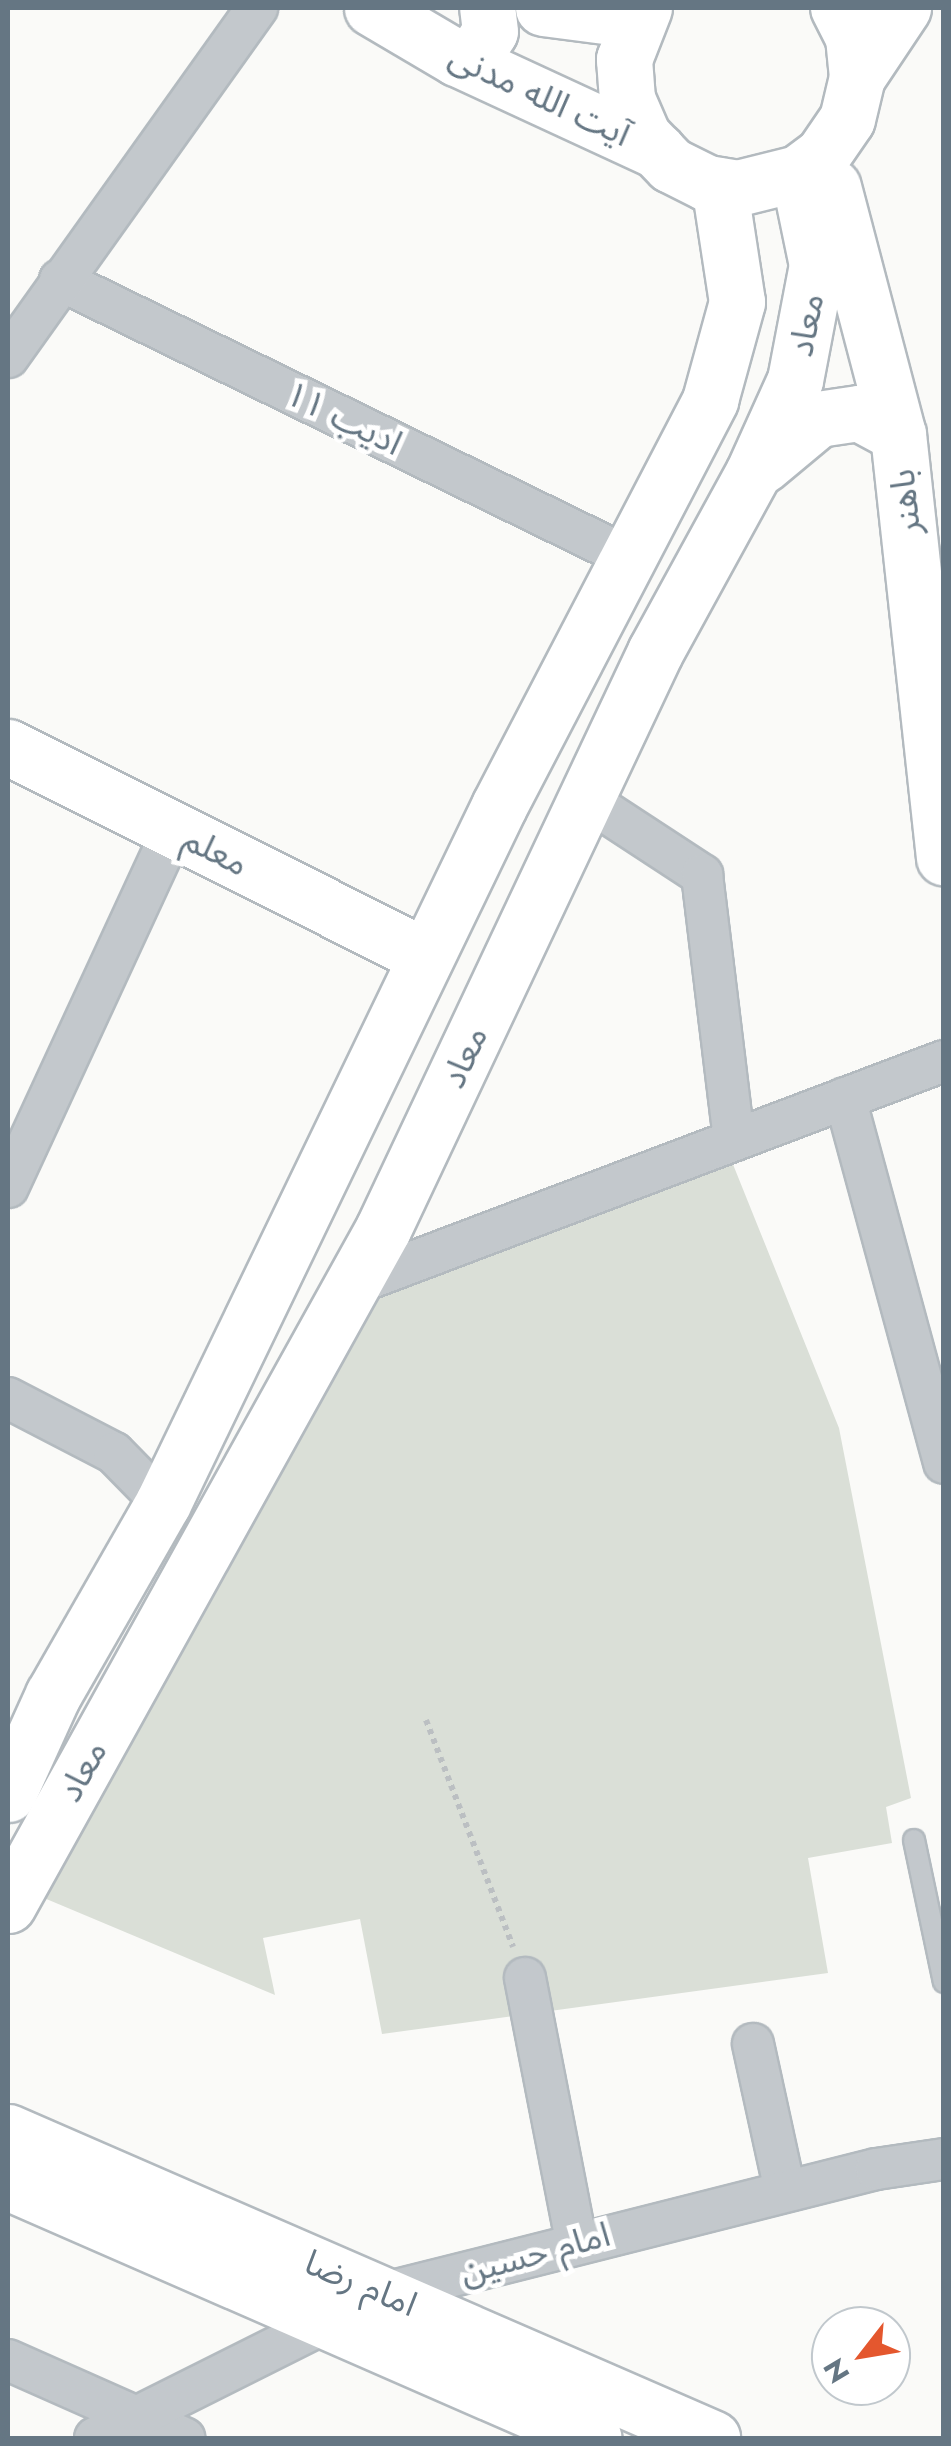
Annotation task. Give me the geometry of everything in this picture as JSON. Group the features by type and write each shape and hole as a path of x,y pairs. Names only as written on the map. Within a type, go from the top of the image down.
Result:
{"main road":[{"name":"آیت الله مدنی","path":"372,8 457,58 658,150 671,165 719,185"},
{"path":"457,58 478,50 490,30 487,8"},
{"path":"543,8 639,14 624,59 627,99 643,136 658,150"},
{"path":"838,8 853,37 858,77"},
{"path":"719,185 769,185 811,164 847,119 858,77 904,8"},
{"name":"باهنر","path":"811,164 866,294 898,434 944,858"},
{"name":"معاد","path":"8,1906 352,1285 655,652 753,474 795,380 817,265 811,164"},
{"name":"معاد","path":"8,1794 53,1694 163,1504 425,956 710,400 737,302 719,185"},
{"path":"753,474 818,419 860,413 898,434"},
{"name":"معلم","path":"8,747 425,956"},
{"name":"امام رضا","path":"8,2132 712,2438"},
{"name":"امام رضا","path":"8,2182 594,2438"}],"street":[{"path":"8,358 257,8"},
{"name":"ادیب ۱۱","path":"60,280 628,557"},
{"path":"586,799 702,875 734,1140"},
{"path":"8,1187 173,830"},
{"path":"352,1285 944,1060"},
{"path":"845,1098 944,1463"},
{"path":"8,1398 114,1453 163,1504"},
{"path":"525,1978 576,2241"},
{"path":"754,2044 785,2190"},
{"name":"امام حسین","path":"96,2438 324,2320 385,2293 785,2190 944,2159"},
{"path":"8,2360 184,2438"}],"lane":[{"path":"914,1840 944,1982"}],"path":[{"path":"426,1720 525,1978"}],"shaded area":[{"path":"726,1147 839,1428 911,1798 886,1807 892,1843 808,1858 828,1973 382,2034 360,1919 263,1938 275,1995 44,1898 377,1293"}]}
